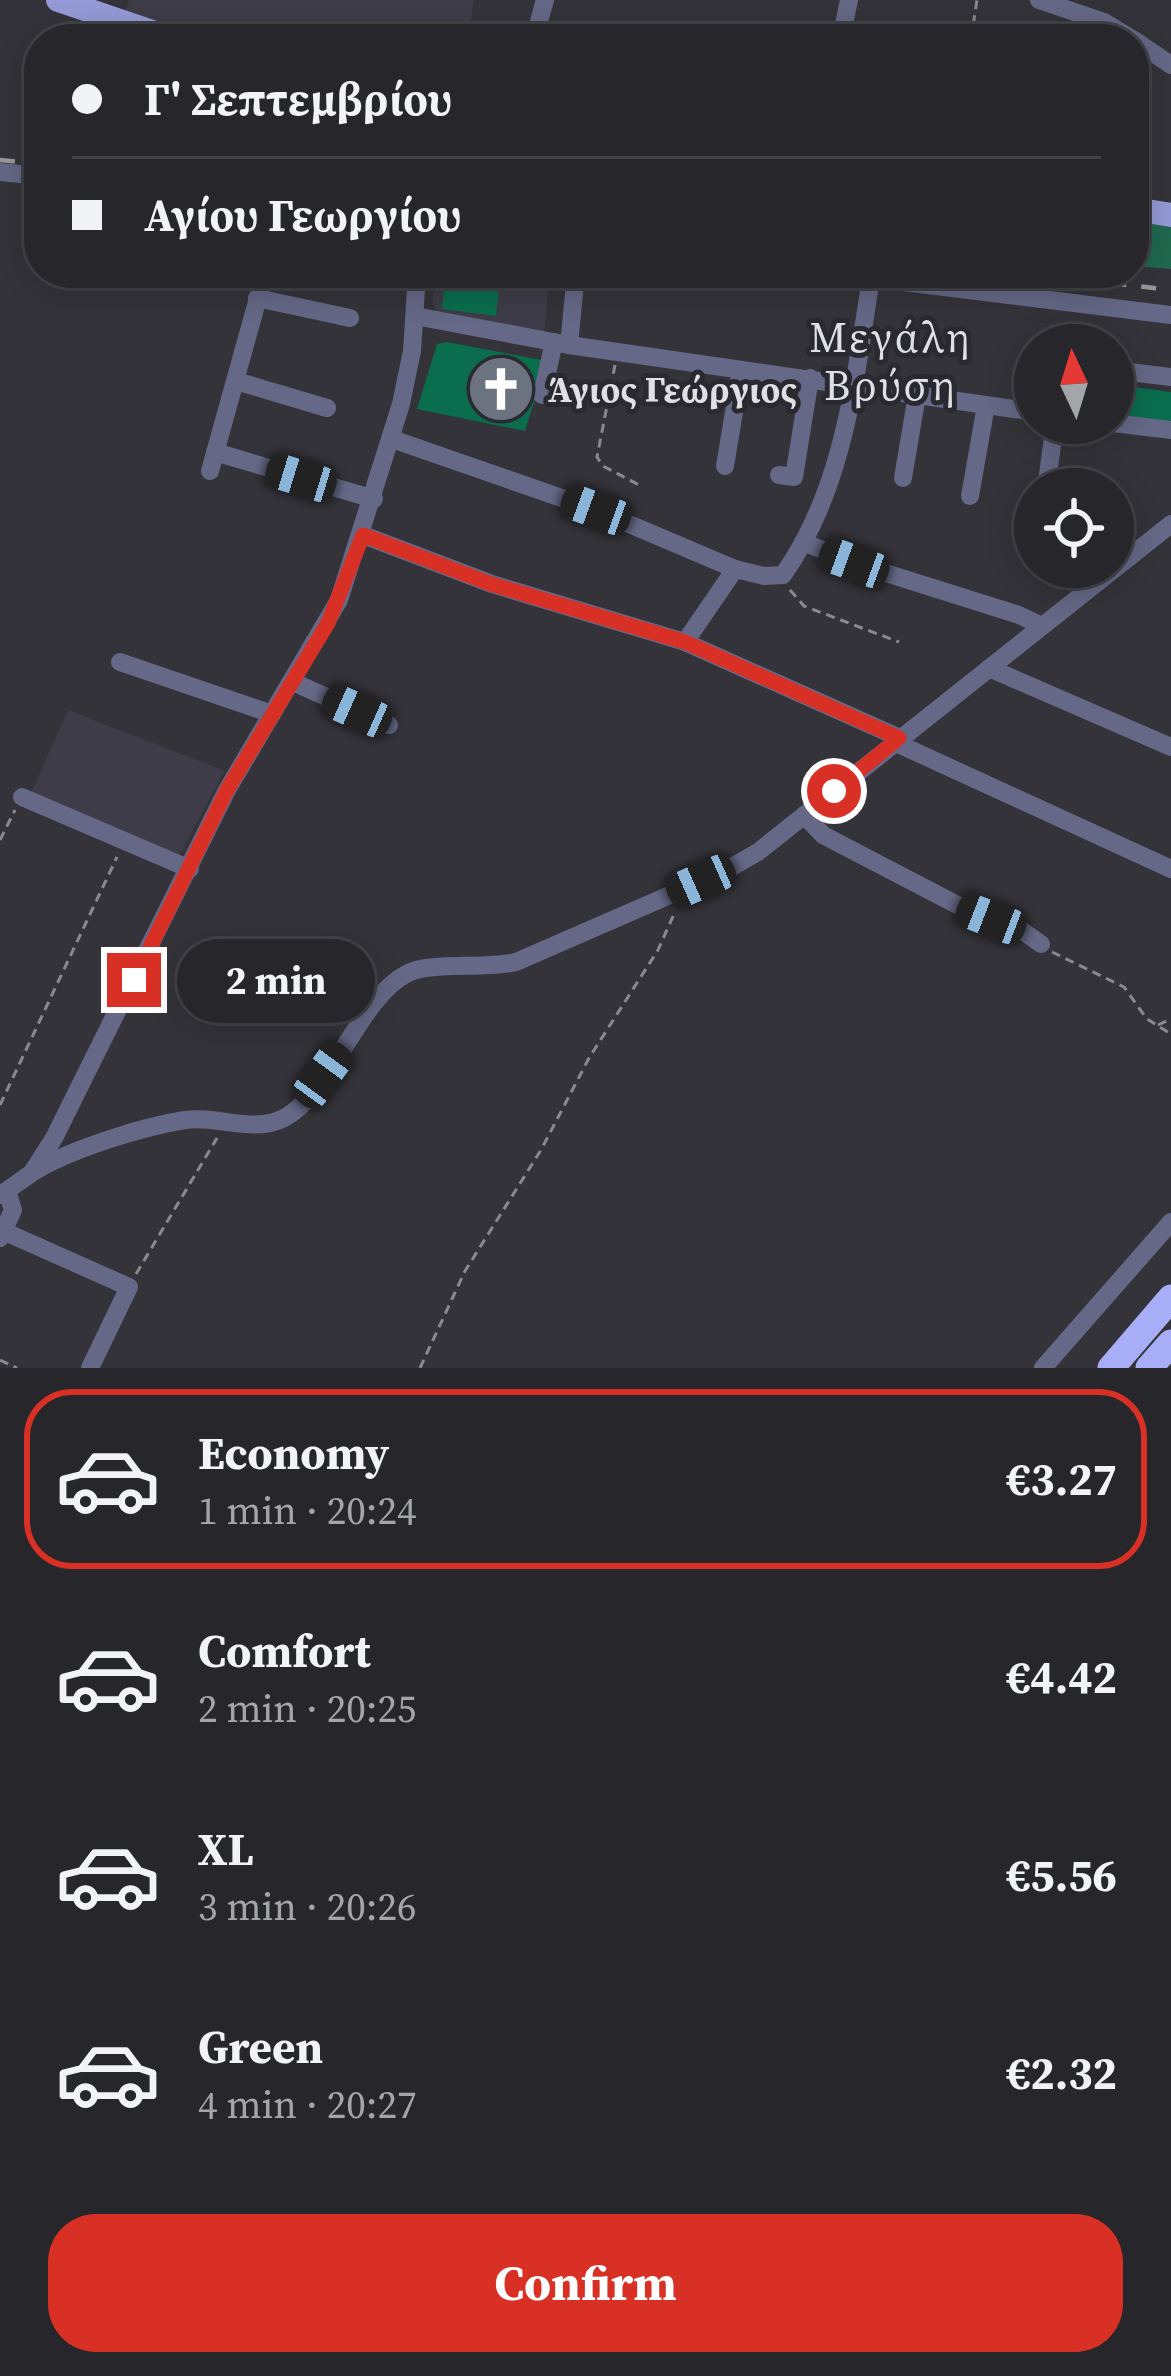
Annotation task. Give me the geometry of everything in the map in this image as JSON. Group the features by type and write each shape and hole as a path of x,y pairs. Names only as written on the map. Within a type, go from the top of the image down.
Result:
{"highway":[{"path":"1111,1368 1171,1298"},
{"path":"1150,1368 1171,1343"}],"main road":[{"path":"58,0 115,10 143,24"}],"street":[{"path":"1039,0 1090,24"},
{"path":"260,288 213,462 374,499"},
{"path":"33,1172 227,790 339,600 392,439 408,374 416,288"},
{"path":"542,394 561,343 573,288"},
{"path":"392,439 596,510 734,569 764,576 783,574 832,476 855,384 869,288"},
{"path":"952,288 1171,315"},
{"path":"257,298 350,318"},
{"path":"415,316 617,352 1014,409"},
{"path":"724,466 741,370"},
{"path":"1134,373 1171,377"},
{"path":"779,475 794,477 810,378"},
{"path":"236,381 327,408"},
{"path":"903,478 917,395"},
{"path":"970,496 986,405"},
{"path":"1134,426 1171,430"},
{"path":"90,1368 129,1287 2,1234 13,1210 3,1193 33,1172 187,1119 261,1124 282,1119 301,1106 368,1014 403,975 428,968 478,969 516,962 741,862 1171,524"},
{"path":"363,535 491,584 685,642 1171,869"},
{"path":"803,542 1042,626"},
{"path":"685,642 734,569"},
{"path":"120,662 272,714"},
{"path":"989,668 1171,748"},
{"path":"293,682 389,725"},
{"path":"22,797 190,868"},
{"path":"804,815 823,835 1040,944"},
{"path":"1043,1368 1171,1222"}],"path":[{"path":"617,352 597,458 641,486"},
{"path":"783,574 792,596 804,606 899,642"},
{"path":"0,840 22,797"},
{"path":"0,1105 126,841"},
{"path":"420,1368 465,1271 658,950 675,916 677,892"},
{"path":"1040,944 1124,988 1156,1026 1171,1034"},
{"path":"1156,1026 1171,1019"},
{"path":"129,1287 225,1120"},
{"path":"0,1360 17,1368"}],"shaded area":[{"path":"129,0 474,0 470,24 166,24 124,14"},
{"path":"434,288 549,288 544,337 438,314"},
{"path":"68,710 225,771 177,859 29,798"}],"green space":[{"path":"1149,215 1171,219 1171,269 1149,267"},
{"path":"444,288 499,288 496,316 442,309"},
{"path":"437,344 547,361 525,431 417,409"},
{"path":"1134,387 1171,392 1171,423 1134,418"}],"building":[{"name":"Άγιος Γεώργιος","path":"484,370 525,379 519,408 477,399"}],"railway":[{"path":"0,160 24,162"},
{"path":"1149,287 1171,290"}],"place":[{"name":"Άγιος Γεώργιος","path":"501,389"}],"district":[{"name":"Μεγάλη Βρύση","path":"891,361"}],"route":[{"path":"134,980 227,790 328,623 363,535 491,584 685,642 899,738 834,791"}]}
